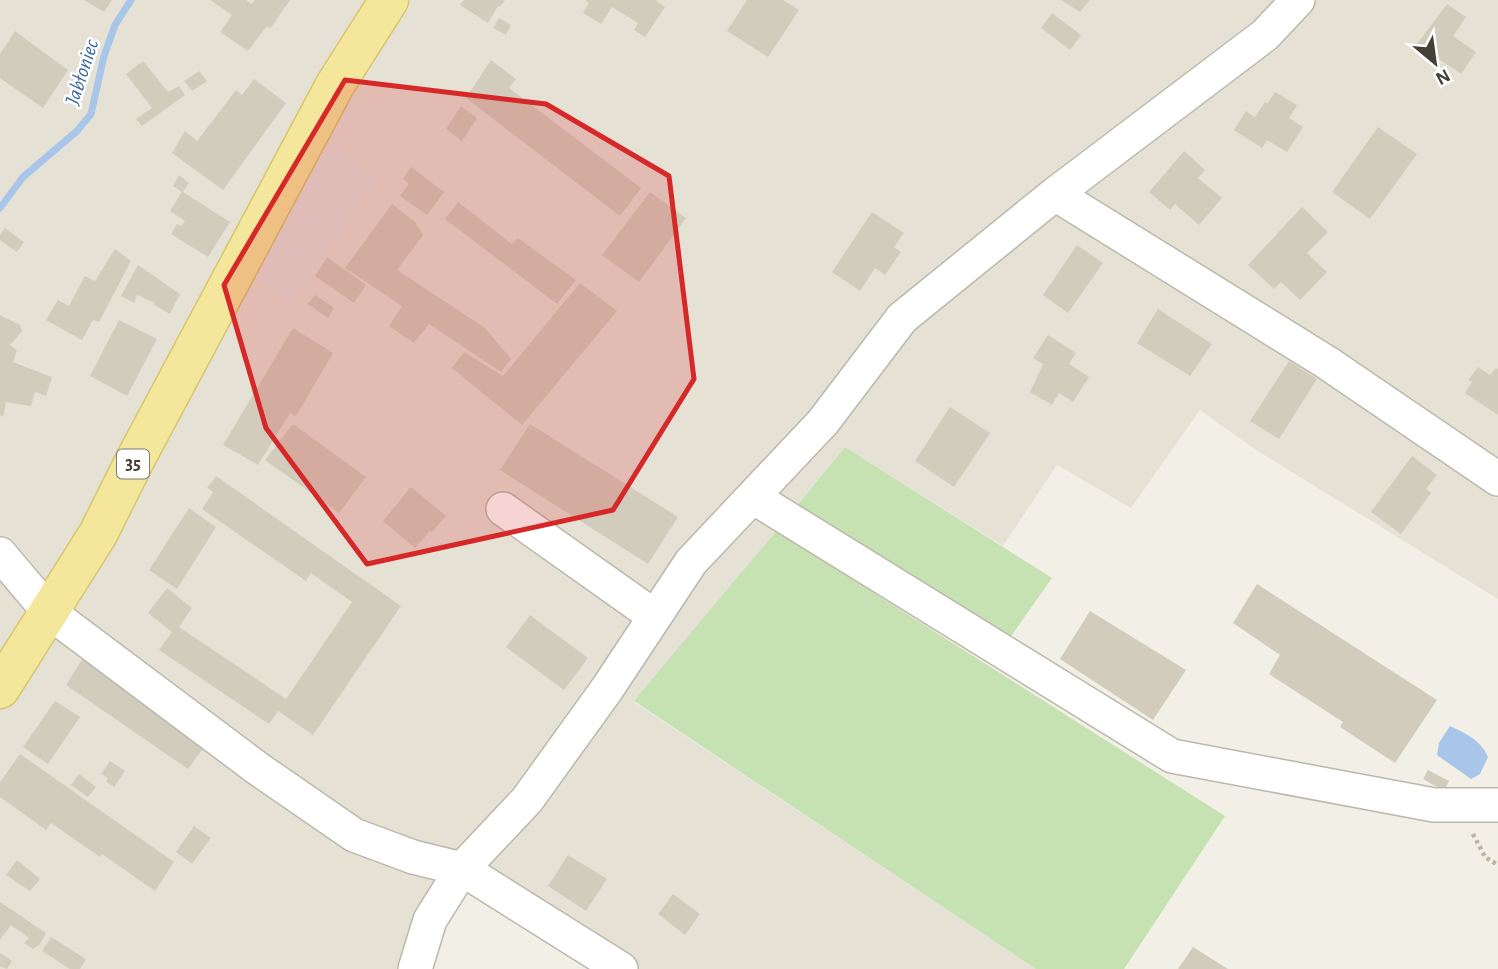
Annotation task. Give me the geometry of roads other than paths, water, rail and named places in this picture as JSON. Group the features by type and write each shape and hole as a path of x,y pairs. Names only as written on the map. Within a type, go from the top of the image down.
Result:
{"main road":[{"name":"35","path":"0,689 98,534 136,457 335,85 389,0"}],"street":[{"path":"415,969 430,920 462,869 527,800 607,689 691,562 823,422 902,318 1055,194 1265,35 1298,0"},
{"path":"1055,194 1326,362 1498,479"},
{"path":"752,497 1172,756 1434,805 1498,805"},
{"path":"503,509 654,616"},
{"path":"0,554 49,612 257,768 354,835 413,858 462,869 621,969"}],"water":[{"path":"1450,726 1477,742 1488,757 1480,774 1471,779 1437,755 1439,743"}],"waterway":[{"name":"Jabłoniec","path":"0,208 23,177 77,131 91,114 104,56 115,25 131,0"}]}
